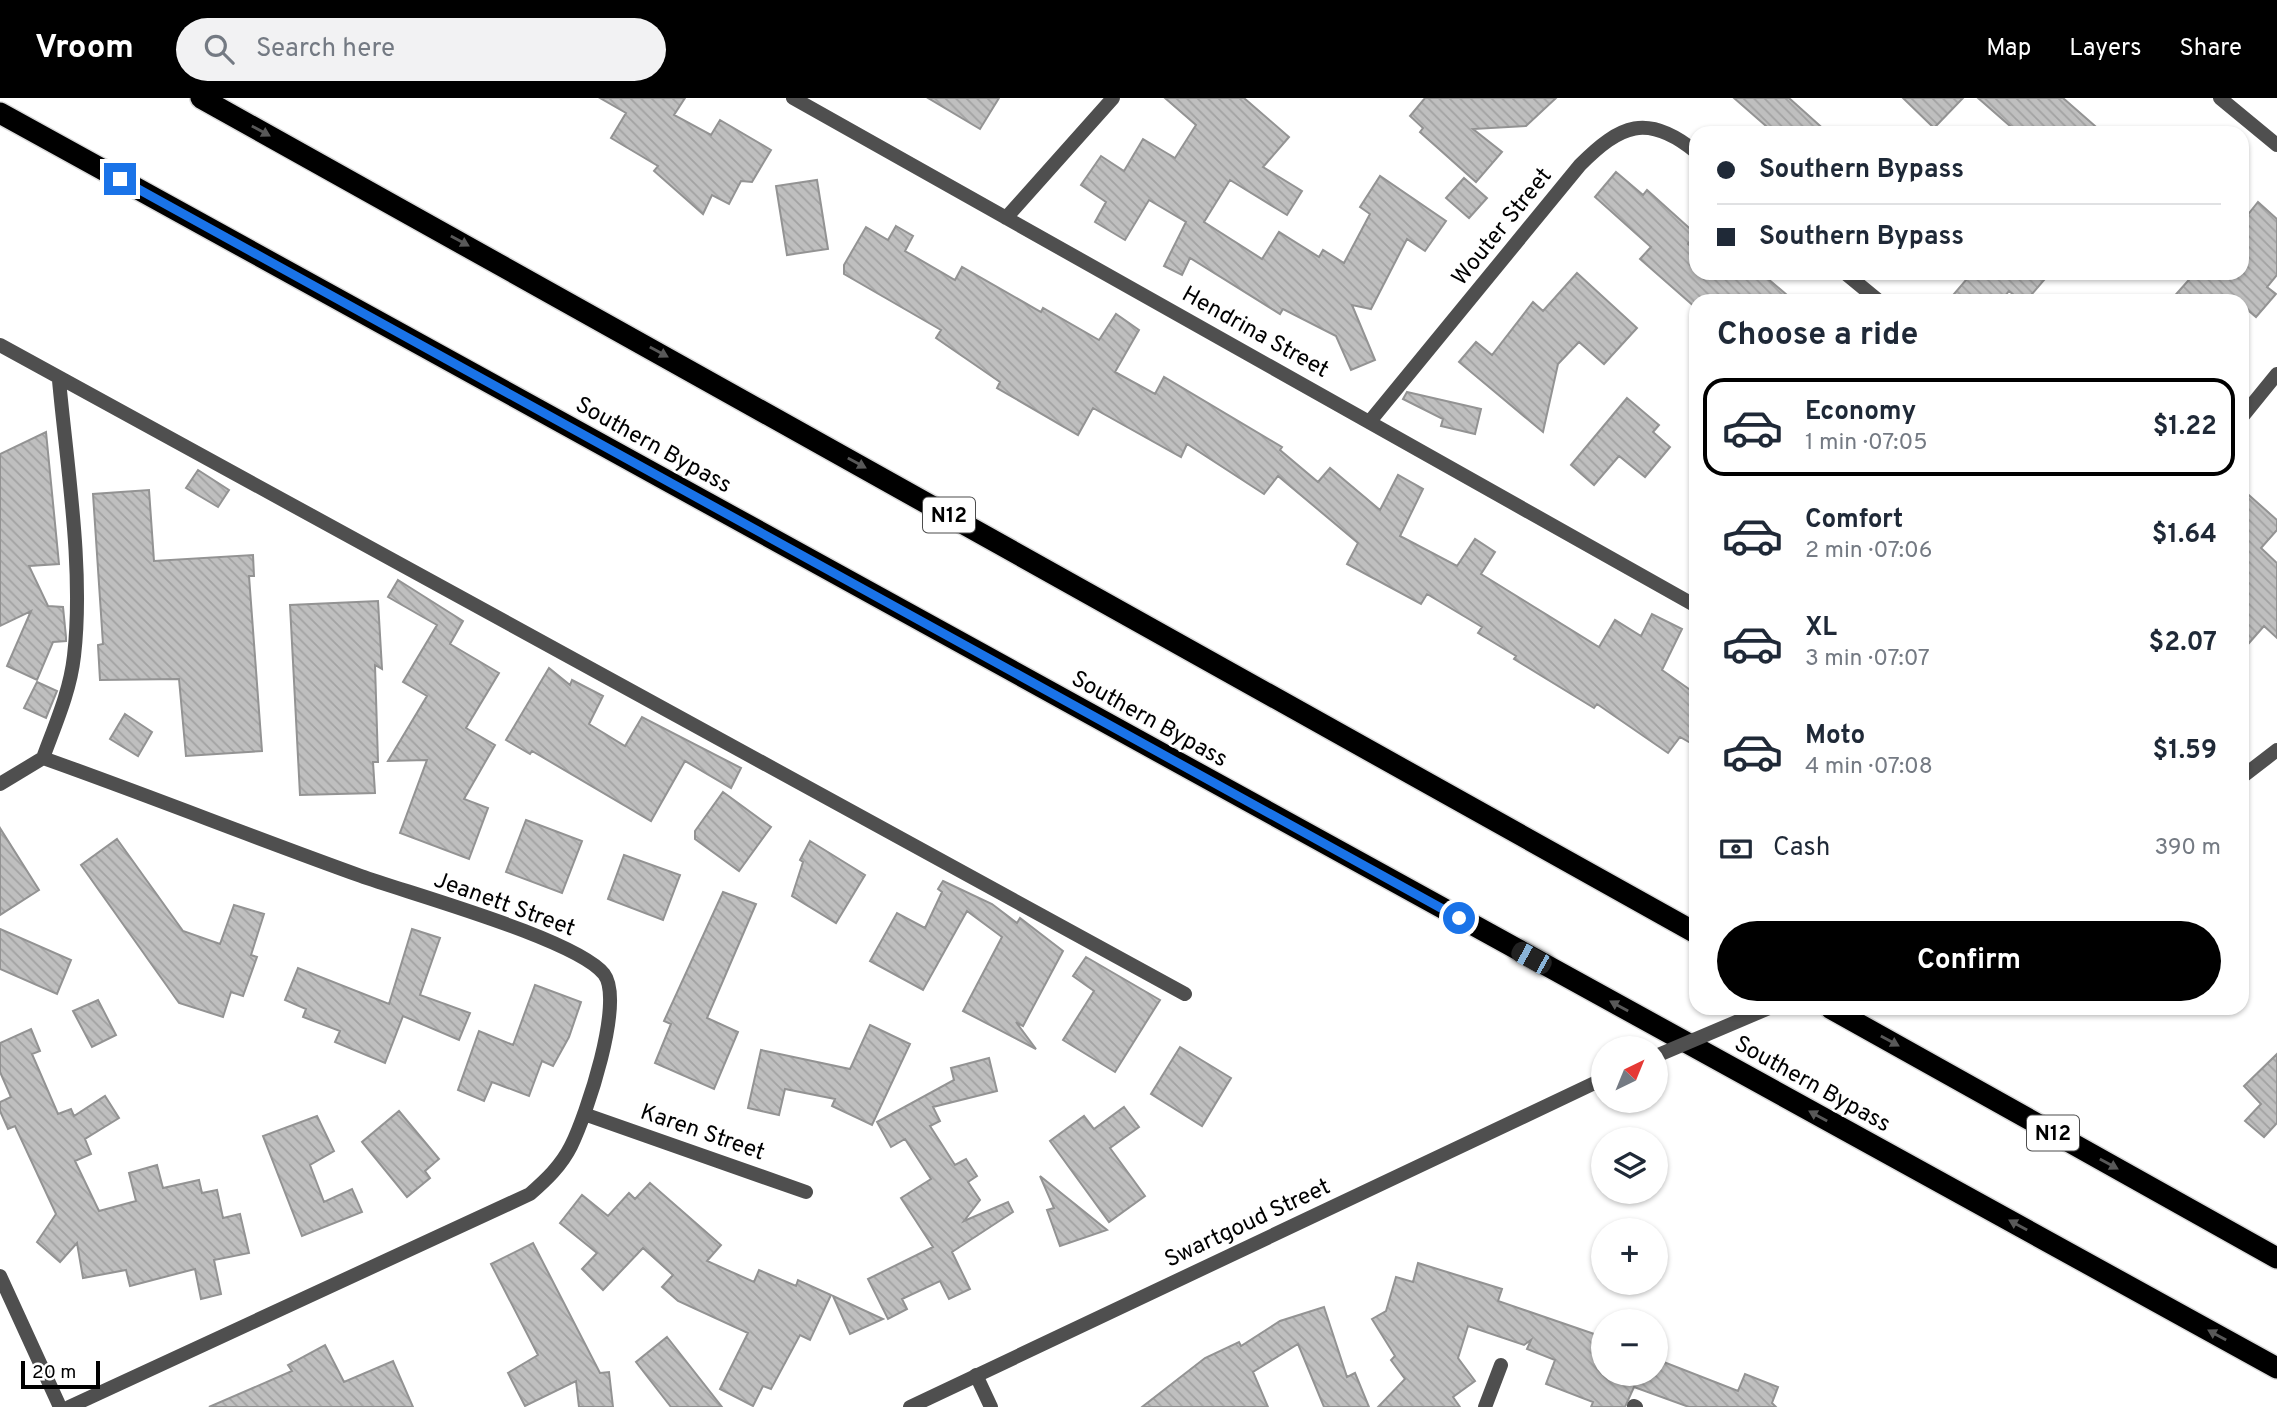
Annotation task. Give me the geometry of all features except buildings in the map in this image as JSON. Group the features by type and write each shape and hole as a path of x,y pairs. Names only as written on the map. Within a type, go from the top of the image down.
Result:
{"highway":[{"name":"N12","path":"201,98 1689,929"},
{"name":"Southern Bypass","path":"0,113 2277,1367"},
{"name":"N12","path":"1843,1015 2277,1258"}],"street":[{"name":"Hendrina Street","path":"793,98 1371,420 1689,602"},
{"path":"1006,218 1113,98"},
{"path":"2220,98 2277,145"},
{"name":"Wouter Street","path":"1371,420 1580,165 1602,142 1637,127 1665,131 1689,147"},
{"path":"1854,280 1870,294"},
{"path":"0,345 59,380 1185,994"},
{"path":"2249,408 2277,374"},
{"path":"0,784 43,758 69,687 74,657 77,600 59,380"},
{"path":"2249,771 2277,750"},
{"name":"Jeanett Street","path":"43,758 360,876 570,949 605,975 612,992 603,1047 584,1114 570,1148 558,1167 530,1194 69,1407"},
{"path":"1668,1051 1753,1015"},
{"name":"Swartgoud Street","path":"910,1407 1591,1085"},
{"name":"Karen Street","path":"584,1114 806,1192"},
{"path":"0,1276 60,1407"},
{"path":"1485,1407 1501,1365"},
{"path":"976,1376 991,1407"}],"route":[{"path":"120,179 1459,918"}]}
